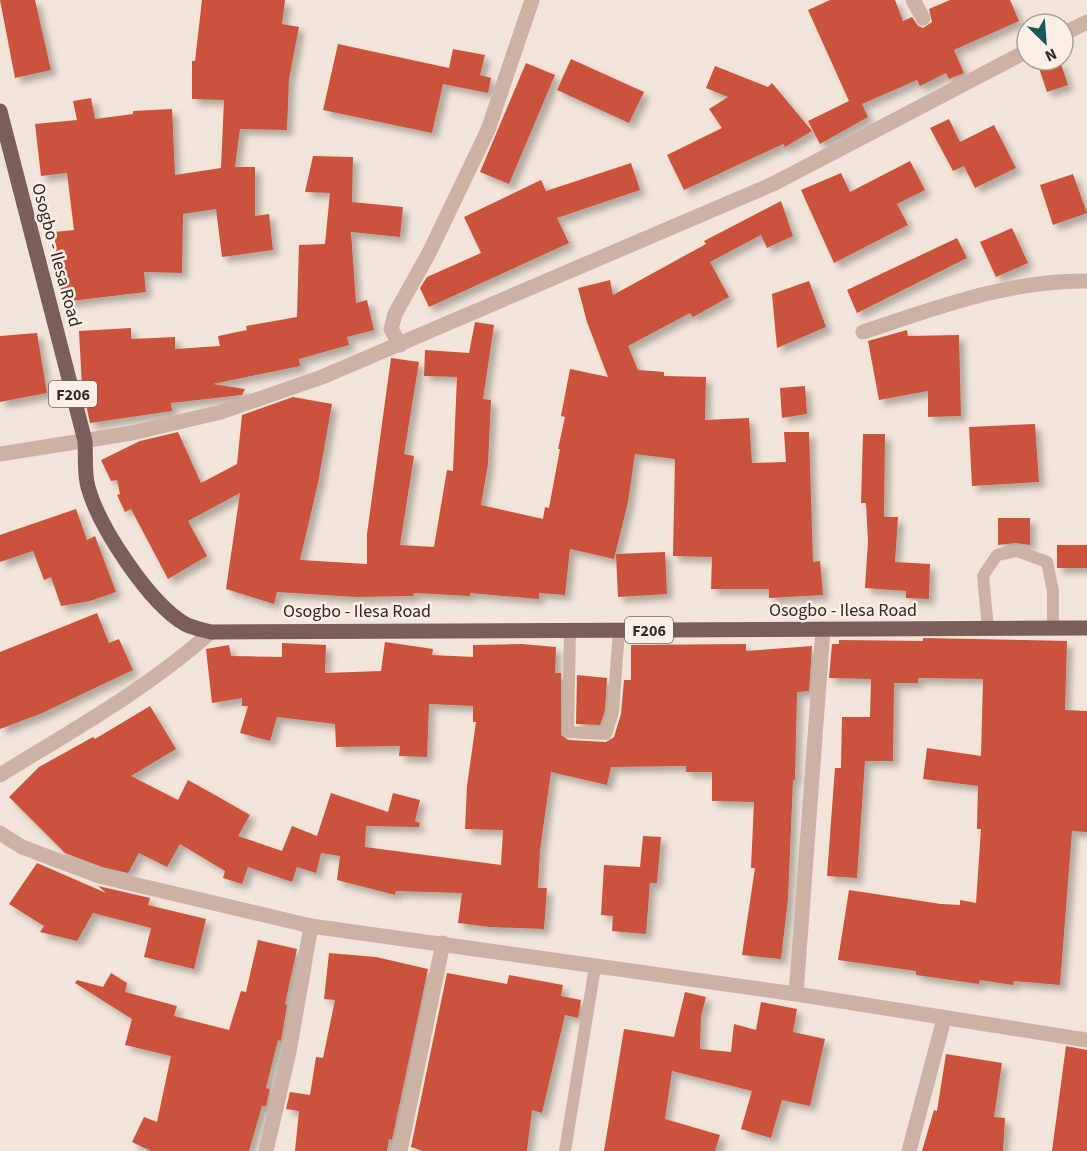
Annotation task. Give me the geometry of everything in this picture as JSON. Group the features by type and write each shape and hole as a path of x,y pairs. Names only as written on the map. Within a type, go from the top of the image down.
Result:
{"main road":[{"name":"Osogbo - Ilesa Road","path":"0,111 85,441 88,486 103,522 141,583 166,609 186,625 211,632 1087,628"}],"street":[{"path":"400,345 392,329 395,314 429,253 488,130 532,0"},
{"path":"913,0 923,18"},
{"path":"0,454 132,433 221,412 322,377 773,184 1015,57"},
{"path":"863,332 987,291 1061,281 1087,281"},
{"path":"796,994 823,629"},
{"path":"0,775 124,699 182,658 211,632"},
{"path":"0,833 22,847 99,876 311,926 796,994 1087,1040"},
{"path":"266,1151 289,1052 311,926"},
{"path":"400,1151 442,943"},
{"path":"909,1151 944,1019"}],"lane":[{"path":"988,628 983,576 997,555 1017,551 1047,562 1053,591 1053,628"},
{"path":"570,630 568,732 606,734 613,712 619,630"},
{"path":"565,1151 595,967"}],"building":[{"path":"0,0 35,0 51,70 15,78"},
{"path":"202,0 285,0 282,24 299,27 289,79 287,130 240,129 235,167 255,167 255,216 269,214 273,250 222,257 216,209 183,214 182,273 144,272 146,292 62,302 54,232 74,230 67,173 41,176 35,124 77,120 73,101 91,98 95,119 133,114 133,111 172,109 175,175 221,168 224,100 192,99 192,61 195,61"},
{"path":"830,0 895,0 903,21 912,17 918,26 923,28 932,22 929,9 950,0 1010,0 1015,12 1015,23 954,50 964,73 949,79 946,73 920,86 917,80 862,104 868,117 820,144 808,121 849,101 808,10"},
{"path":"338,44 449,68 453,49 485,55 480,75 491,78 488,93 443,84 432,133 323,110"},
{"path":"571,59 644,92 629,123 557,90"},
{"path":"526,63 555,75 509,184 480,172"},
{"path":"715,66 768,87 772,83 812,131 785,147 783,144 684,190 667,155 722,128 709,109 728,97 706,88"},
{"path":"1040,72 1064,72 1068,85 1047,92"},
{"path":"949,119 960,142 994,125 1016,168 975,188 964,166 953,171 930,128"},
{"path":"313,156 353,157 352,202 403,207 400,237 351,232 356,303 367,300 374,330 347,337 349,345 299,359 300,366 213,384 245,389 242,395 171,403 172,411 90,423 82,386 79,331 131,328 131,339 175,337 175,349 220,346 218,336 247,330 246,326 297,317 299,245 325,244 330,193 305,192"},
{"path":"910,161 925,190 897,204 908,225 834,263 801,190 841,173 850,192"},
{"path":"631,163 640,190 557,218 569,243 429,307 420,288 427,277 481,253 464,217 541,180 546,191"},
{"path":"1073,174 1087,213 1053,225 1040,185"},
{"path":"781,201 793,236 767,248 761,235 710,262 729,297 693,317 690,313 628,346 638,370 664,372 664,376 706,377 705,420 749,418 752,463 786,462 784,432 809,432 813,562 820,561 823,595 769,598 769,589 711,589 712,557 673,556 675,459 635,454 628,502 614,559 570,549 565,595 539,593 539,599 470,593 470,596 414,593 413,596 356,597 277,592 274,604 226,589 240,493 188,521 207,556 168,579 131,509 125,512 117,495 120,494 117,480 111,481 101,460 140,441 178,432 201,483 237,464 242,415 293,397 332,404 318,483 300,560 367,564 367,534 391,358 419,362 404,454 414,456 400,545 434,547 447,470 453,471 457,377 424,376 425,350 469,353 475,322 494,325 483,399 491,400 488,464 481,505 543,519 545,507 549,508 560,449 558,449 565,417 561,416 570,369 608,377 587,322 578,288 610,280 613,295 706,244 704,241"},
{"path":"1012,228 1028,263 996,277 980,242"},
{"path":"957,238 967,258 857,313 847,290"},
{"path":"809,281 826,327 777,348 772,294"},
{"path":"907,330 908,336 959,335 961,416 928,417 928,391 879,400 868,341"},
{"path":"37,333 47,393 0,402 0,336"},
{"path":"805,386 807,414 782,418 780,388"},
{"path":"1035,424 1039,482 972,486 969,427"},
{"path":"863,434 885,434 884,517 898,517 895,562 930,564 929,599 906,598 906,591 865,588 868,541 866,503 861,503"},
{"path":"76,509 87,540 95,536 116,592 90,601 61,606 51,577 44,580 33,551 0,562 0,535"},
{"path":"998,518 1030,518 1030,545 1016,543 998,545"},
{"path":"1057,545 1087,545 1087,568 1057,568"},
{"path":"665,552 667,594 618,597 616,554"},
{"path":"97,613 109,643 119,639 133,670 40,714 0,729 0,652"},
{"path":"923,638 1067,641 1065,710 1087,711 1087,832 1072,831 1060,985 1014,981 1013,985 980,980 979,984 916,975 916,971 838,960 849,890 941,904 960,905 960,900 976,903 981,829 977,829 978,786 923,779 927,748 981,756 983,679 918,678 918,683 894,683 893,761 865,761 857,878 827,876 835,768 841,768 842,717 870,717 871,679 829,678 832,644 839,644 839,640 923,641"},
{"path":"385,642 433,649 432,655 473,657 473,645 522,644 556,647 555,673 561,673 561,735 568,740 606,742 614,737 621,714 624,680 631,680 631,645 746,644 746,651 812,646 809,691 797,692 795,780 793,780 788,899 781,959 742,955 755,868 751,868 754,802 712,801 712,772 686,772 686,766 611,767 607,785 551,772 540,850 538,888 547,888 544,929 458,923 462,893 396,891 395,895 337,880 340,856 321,853 316,873 297,867 292,882 248,867 242,884 223,878 225,871 180,844 167,867 139,853 128,873 102,867 65,853 9,797 39,767 93,737 95,739 150,706 176,749 131,776 178,800 188,780 215,795 250,815 238,836 282,851 292,826 317,836 331,793 388,812 393,793 420,800 415,821 420,823 419,827 366,826 365,847 501,865 503,830 465,829 467,786 476,722 473,722 473,706 429,704 427,757 399,756 400,746 336,747 335,724 277,717 270,741 240,733 248,706 242,706 242,698 212,703 206,649 229,645 231,656 282,657 282,643 326,645 325,673 381,671"},
{"path":"577,675 607,678 605,710 600,725 576,724"},
{"path":"643,836 661,837 657,883 650,883 646,934 612,931 613,916 601,915 604,865 640,867"},
{"path":"37,863 106,893 98,886 150,898 148,905 206,919 194,969 144,957 151,928 93,913 77,941 40,932 44,926 9,904"},
{"path":"258,940 297,949 285,1004 287,1005 281,1041 278,1040 266,1088 270,1089 266,1106 262,1106 249,1151 151,1151 132,1142 144,1117 157,1122 171,1056 125,1045 132,1019 75,983 77,980 103,987 111,973 127,983 125,992 177,1006 174,1016 229,1030 241,991 246,992"},
{"path":"329,953 376,957 428,969 392,1140 389,1139 387,1151 295,1151 299,1111 286,1109 290,1092 310,1095 316,1057 323,1058 335,1000 324,999"},
{"path":"447,973 507,984 509,975 563,985 561,996 581,1000 578,1018 565,1015 542,1113 532,1110 527,1151 423,1151 411,1147"},
{"path":"685,992 706,997 701,1016 700,1049 731,1052 734,1024 756,1030 761,1002 797,1009 793,1032 825,1039 810,1106 782,1100 771,1138 741,1129 752,1091 672,1071 665,1119 720,1135 715,1151 604,1151 624,1029 674,1037"},
{"path":"1066,1046 1087,1050 1087,1151 1052,1151"},
{"path":"946,1054 1002,1063 994,1117 1005,1118 1003,1151 922,1151 934,1110 937,1111"}]}
